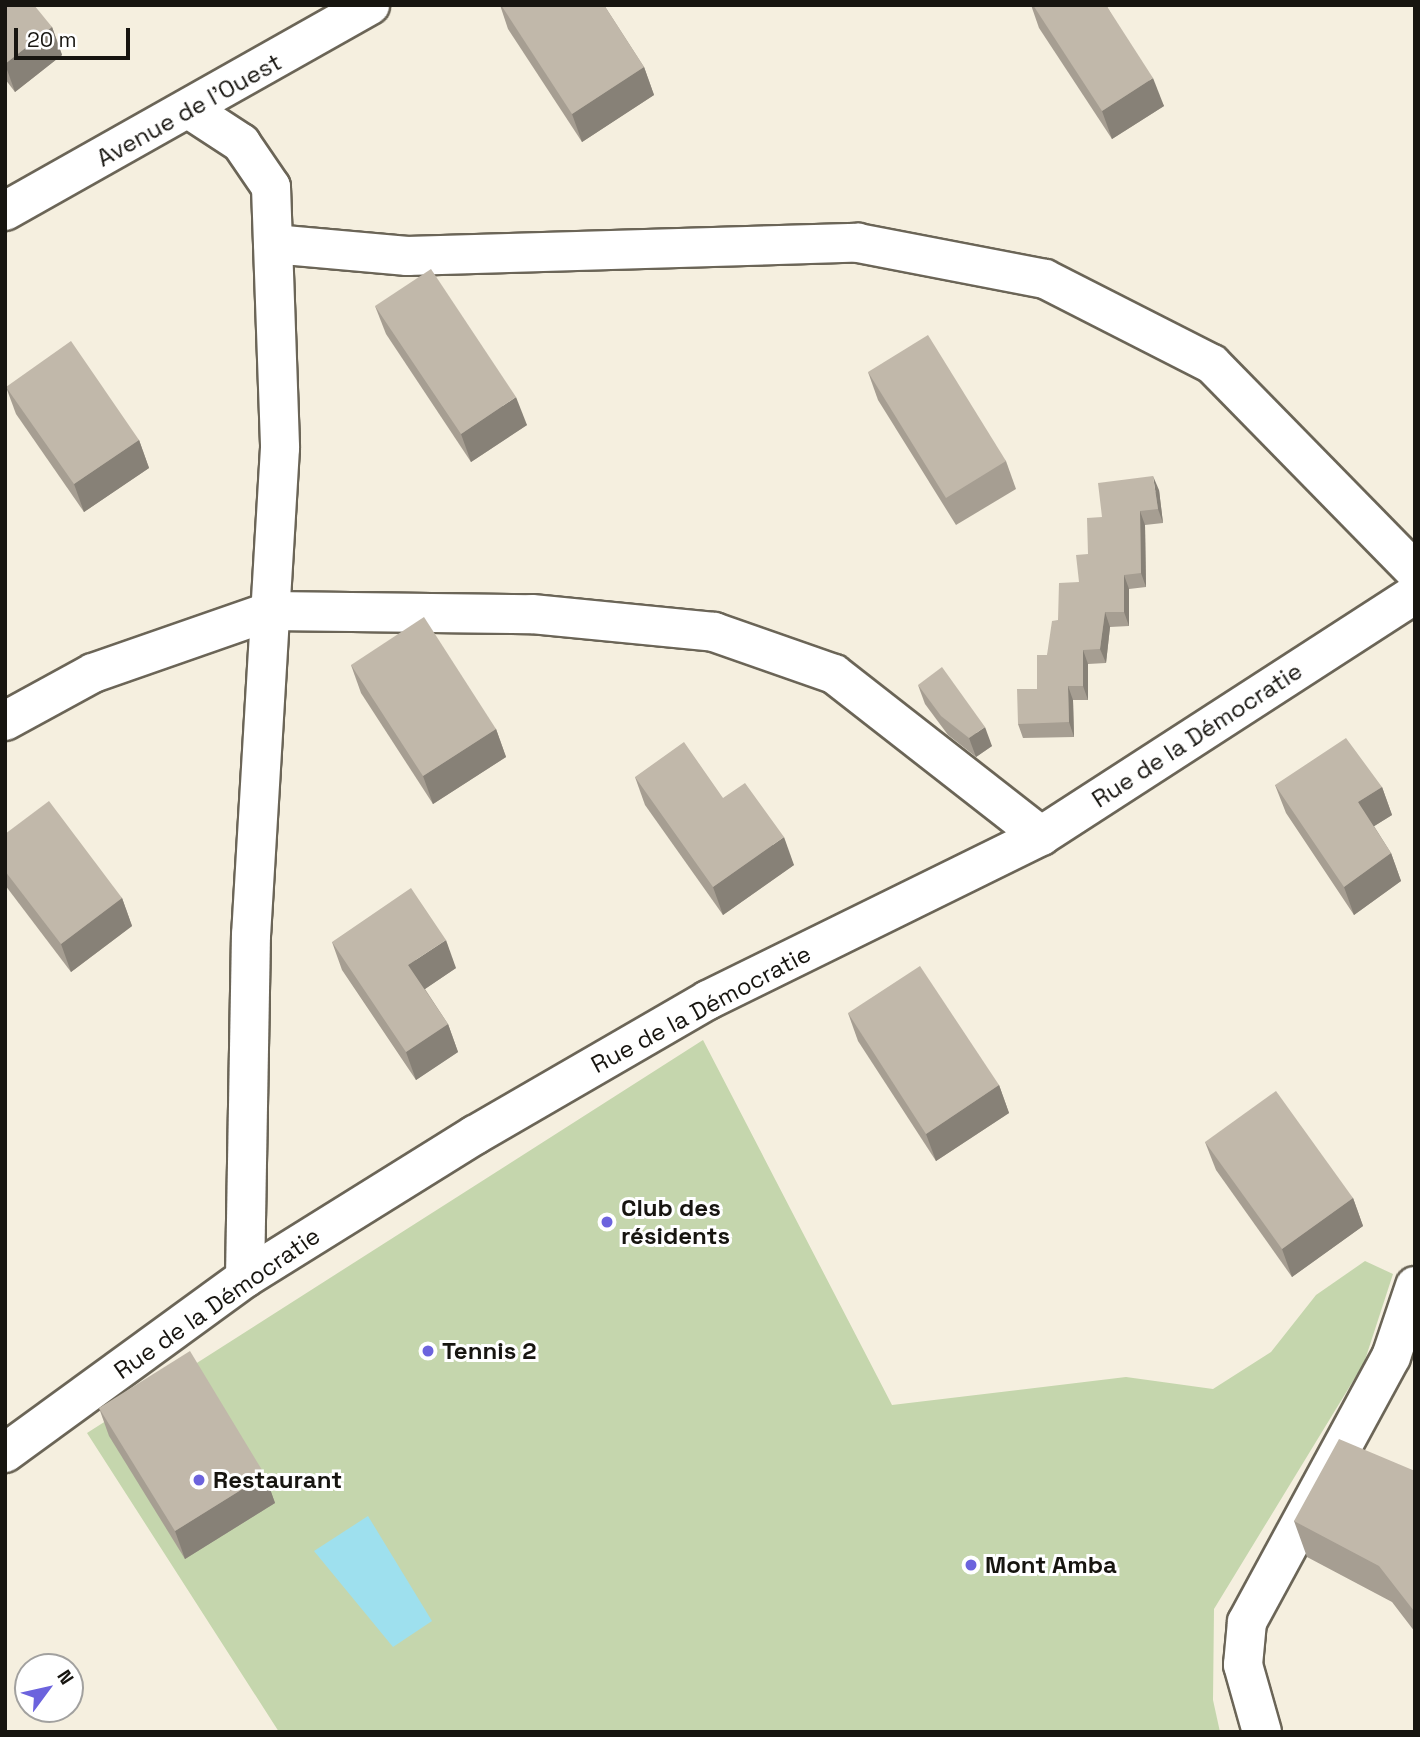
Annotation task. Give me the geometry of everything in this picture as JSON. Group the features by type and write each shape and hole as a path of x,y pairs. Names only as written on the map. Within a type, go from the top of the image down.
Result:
{"street":[{"name":"Avenue de l'Ouest","path":"5,211 192,111 370,5"},
{"path":"192,111 241,143 271,187 281,447 251,934 245,1278"},
{"path":"273,244 407,256 858,243 1045,279 1212,364 1415,570"},
{"name":"Rue de la Démocratie","path":"5,1453 245,1278 708,1000 1041,835 1415,594"},
{"path":"5,721 93,673 271,611 532,614 714,632 834,674 1041,835"},
{"path":"1262,1732 1243,1665 1247,1622 1391,1357 1415,1286"}],"green space":[{"path":"703,1040 892,1405 1126,1377 1213,1389 1271,1352 1316,1295 1365,1261 1393,1274 1364,1363 1214,1609 1213,1700 1220,1732 279,1732 87,1433"}],"water":[{"path":"368,1516 432,1621 393,1647 314,1551"}],"building":[{"path":"5,5 34,5 52,27 5,64"},
{"path":"501,5 604,5 644,67 572,114"},
{"path":"1033,5 1106,5 1153,78 1102,111"},
{"path":"431,269 516,397 461,434 375,306"},
{"path":"928,335 1006,461 946,498 868,372"},
{"path":"71,341 139,440 74,484 6,387"},
{"path":"1153,476 1158,509 1140,511 1141,573 1124,575 1124,612 1105,612 1100,649 1083,650 1083,686 1068,686 1069,722 1018,724 1017,689 1037,689 1037,655 1047,655 1052,621 1058,620 1059,583 1079,582 1076,555 1088,554 1087,518 1102,517 1098,483"},
{"path":"424,617 496,729 423,776 351,665"},
{"path":"942,667 985,727 969,738 941,716 918,685"},
{"path":"1346,738 1382,787 1358,802 1391,853 1344,887 1275,785"},
{"path":"684,742 723,798 745,783 784,837 713,887 635,777"},
{"path":"49,801 122,898 61,944 5,871 5,834"},
{"path":"411,888 446,940 408,965 448,1024 406,1052 332,942"},
{"path":"920,966 999,1085 926,1134 848,1013"},
{"path":"1276,1091 1353,1198 1282,1249 1205,1142"},
{"path":"190,1351 265,1475 175,1531 99,1408"},
{"path":"1339,1439 1415,1471 1415,1622 1414,1611 1379,1566 1294,1521"}],"place":[{"name":"Club des résidents","path":"607,1222"},
{"name":"Tennis 2","path":"428,1351"},
{"name":"Restaurant","path":"199,1480"},
{"name":"Mont Amba","path":"971,1565"}]}
